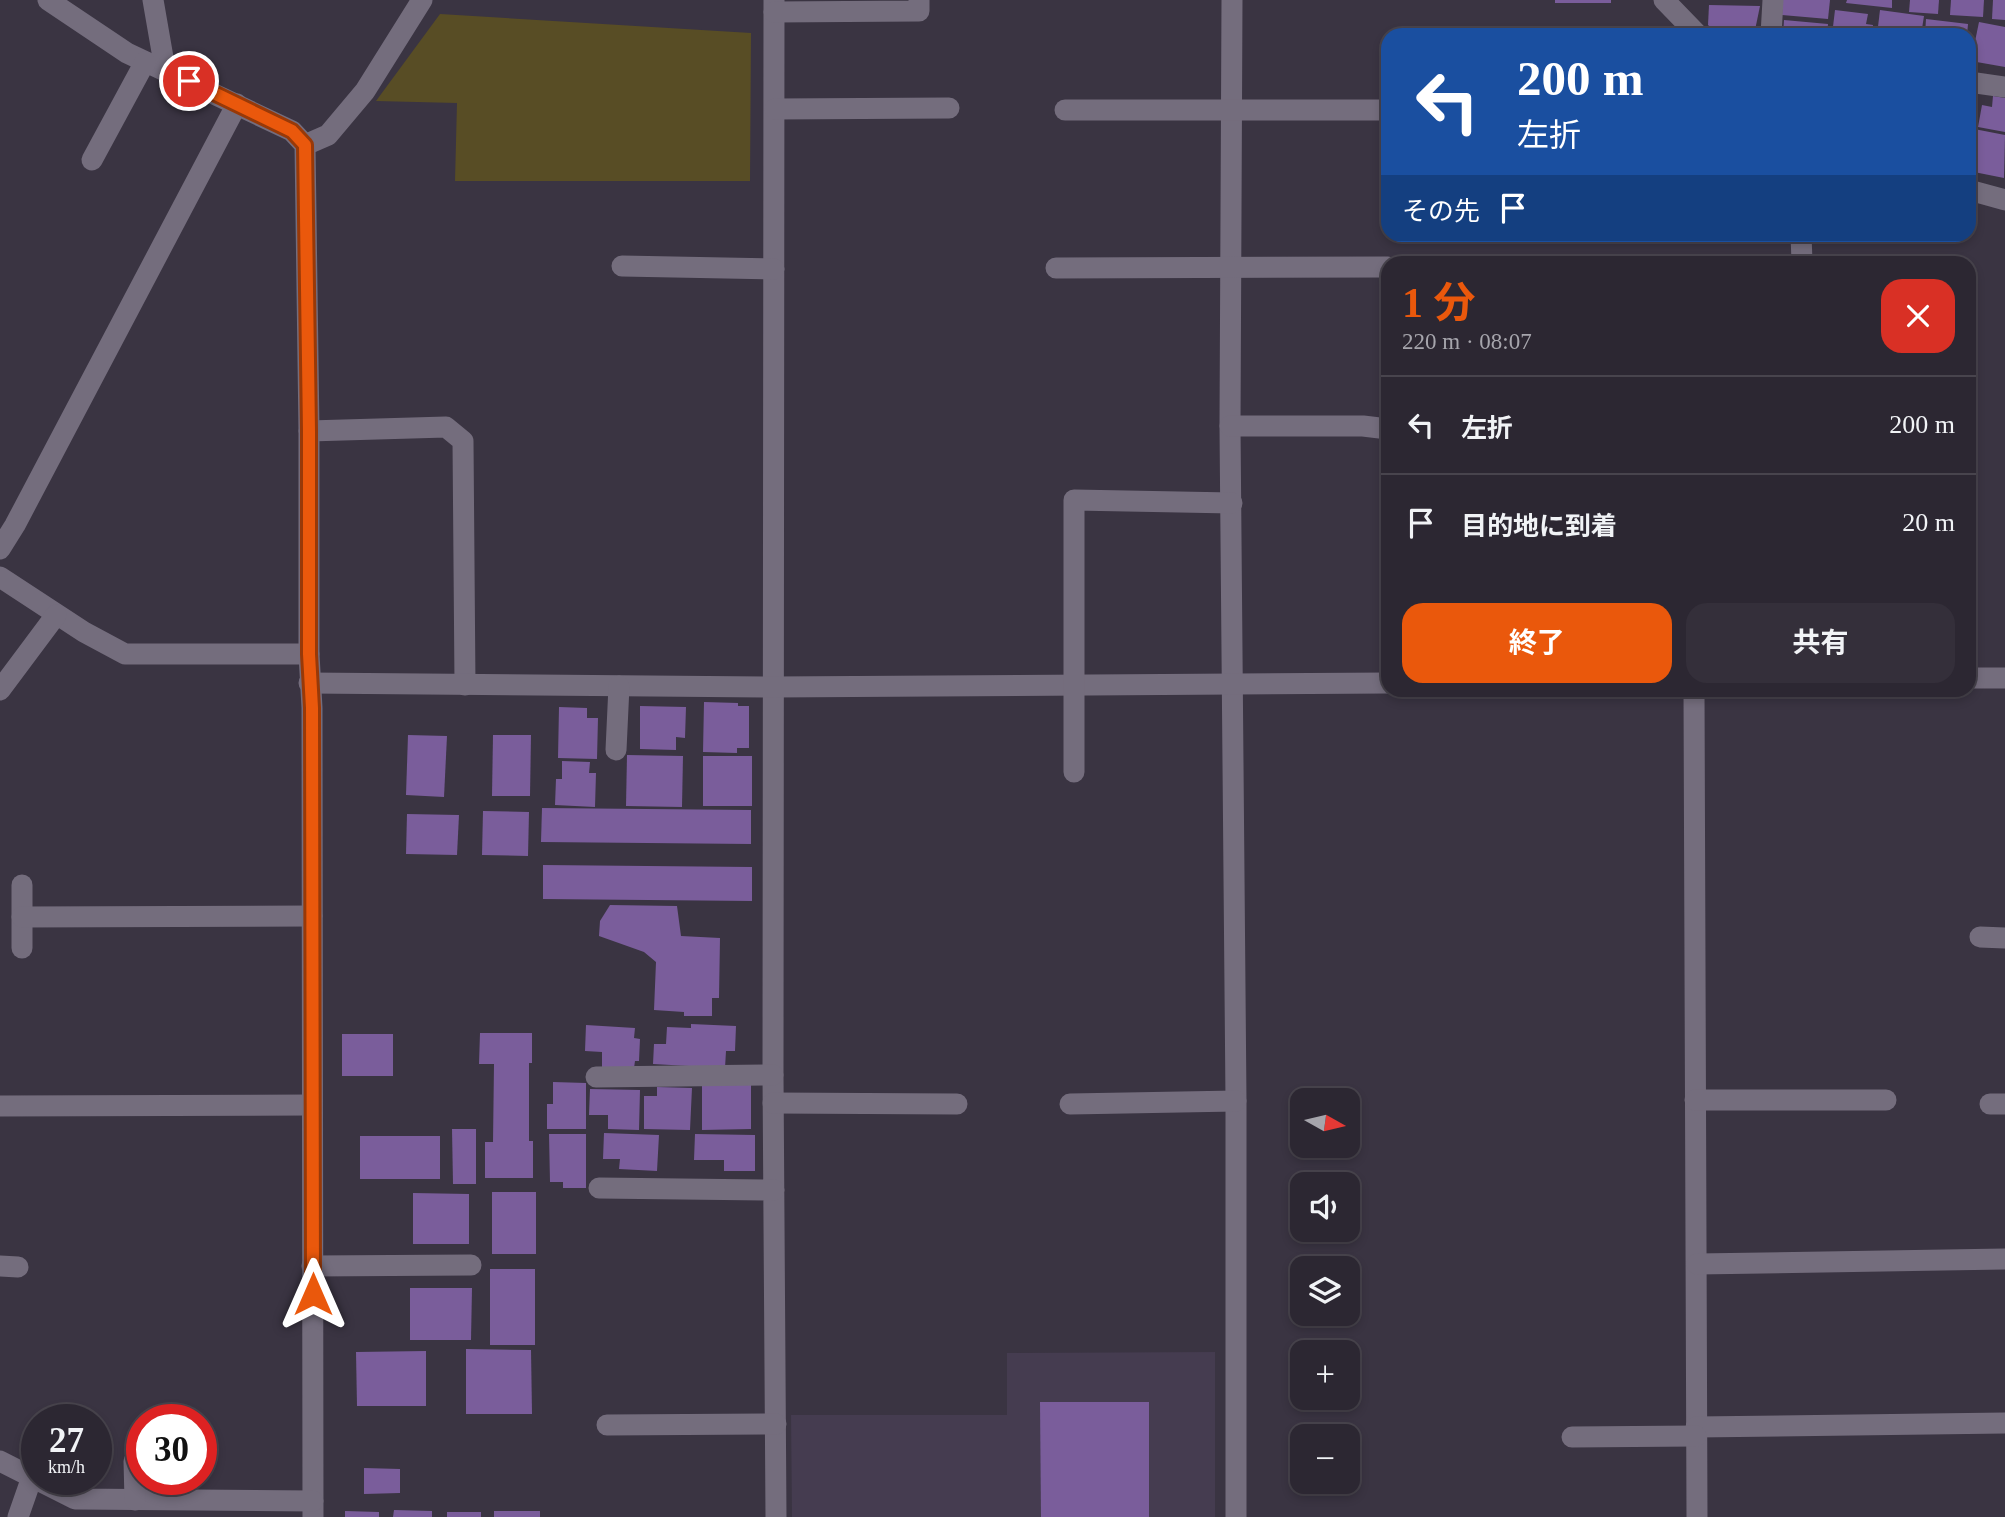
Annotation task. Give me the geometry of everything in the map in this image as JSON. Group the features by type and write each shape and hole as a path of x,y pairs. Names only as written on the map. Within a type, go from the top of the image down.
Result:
{"street":[{"path":"48,0 127,53 292,131 305,145 309,431 313,1509 75,1499 67,1495"},
{"path":"92,160 155,65 153,0"},
{"path":"305,145 328,135 365,91 422,0"},
{"path":"776,1517 773,1102 774,6 919,11 919,0"},
{"path":"1232,0 1230,426 1236,1101 1236,1517"},
{"path":"1664,0 1692,28"},
{"path":"1771,28 1773,0"},
{"path":"1976,83 2005,87"},
{"path":"0,549 8,521 237,104"},
{"path":"775,109 948,108"},
{"path":"1065,110 1381,110"},
{"path":"1976,192 2005,200"},
{"path":"622,266 774,269"},
{"path":"1056,268 1232,270 1381,267"},
{"path":"1230,426 1381,428"},
{"path":"309,431 446,427 463,441 465,685"},
{"path":"1074,772 1074,500 1232,503"},
{"path":"0,578 56,615 125,654 309,654"},
{"path":"0,690 56,615"},
{"path":"1976,678 2005,678"},
{"path":"309,683 773,687 1381,683"},
{"path":"616,750 620,686"},
{"path":"1694,697 1697,1517"},
{"path":"22,885 22,947"},
{"path":"22,917 312,916"},
{"path":"1980,937 2005,938"},
{"path":"596,1077 773,1075"},
{"path":"1695,1100 1886,1100"},
{"path":"1070,1104 1236,1101"},
{"path":"773,1102 957,1104"},
{"path":"0,1106 312,1105"},
{"path":"599,1188 774,1190"},
{"path":"1697,1264 2005,1259"},
{"path":"312,1266 471,1265"},
{"path":"1572,1437 2005,1423"},
{"path":"607,1425 776,1424"},
{"path":"0,1461 21,1472"},
{"path":"19,1517 26,1495"},
{"path":"135,1495 135,1500"}],"shaded area":[{"path":"440,14 751,33 750,181 455,181 457,103 376,101"},
{"path":"1215,1352 1215,1517 792,1517 791,1415 1007,1415 1007,1353"}],"building":[{"path":"1555,0 1611,0 1611,3 1555,3"},
{"path":"1783,0 1830,0 1828,19 1782,15"},
{"path":"1847,0 1892,0 1892,8 1846,3"},
{"path":"1910,0 1939,0 1938,14 1909,12"},
{"path":"1951,0 1984,0 1983,17 1950,15"},
{"path":"1993,0 2005,0 2005,20 1992,19"},
{"path":"1709,5 1760,6 1755,28 1711,28 1708,25"},
{"path":"1835,10 1868,14 1866,24 1873,25 1873,28 1833,28"},
{"path":"1880,10 1924,16 1922,28 1878,28"},
{"path":"1926,19 1968,24 1968,28 1925,28"},
{"path":"1784,20 1828,24 1828,28 1783,28"},
{"path":"1979,22 2005,27 2005,67 1976,62"},
{"path":"1993,96 2005,98 2005,132 1978,127 1982,105 1992,107"},
{"path":"1976,129 2005,135 2004,178 1976,172"},
{"path":"704,702 749,706 749,748 737,748 737,753 703,752"},
{"path":"640,706 686,707 685,738 676,737 676,750 640,749"},
{"path":"559,707 587,708 587,718 598,718 597,759 558,758"},
{"path":"408,735 447,736 444,797 406,795"},
{"path":"493,735 531,735 530,796 492,796"},
{"path":"627,755 683,756 682,807 626,806"},
{"path":"703,756 752,756 752,806 703,806"},
{"path":"562,761 590,762 589,773 596,773 595,807 555,805 556,779 562,779"},
{"path":"542,808 751,810 751,844 541,842"},
{"path":"483,811 529,812 528,856 482,855"},
{"path":"407,814 459,815 457,855 406,854"},
{"path":"543,865 752,867 752,901 543,899"},
{"path":"610,905 677,906 681,936 720,938 719,998 712,998 712,1016 684,1016 684,1012 654,1010 656,962 644,952 599,936 600,921"},
{"path":"691,1024 736,1026 735,1051 726,1051 725,1068 653,1064 654,1044 666,1044 667,1027 691,1028"},
{"path":"586,1025 635,1028 634,1038 640,1039 639,1061 635,1061 634,1068 602,1067 602,1052 585,1051"},
{"path":"480,1033 532,1033 532,1063 529,1063 529,1141 533,1141 533,1178 485,1178 485,1142 493,1142 494,1064 479,1064"},
{"path":"342,1034 393,1034 393,1076 342,1076"},
{"path":"553,1082 586,1083 586,1129 547,1129 547,1104 553,1104"},
{"path":"702,1085 751,1085 751,1129 702,1130"},
{"path":"657,1087 692,1088 690,1130 644,1129 644,1096 657,1096"},
{"path":"590,1089 640,1090 639,1130 608,1129 608,1115 589,1115"},
{"path":"452,1129 476,1129 476,1184 453,1184"},
{"path":"604,1133 659,1135 657,1171 619,1169 620,1159 603,1159"},
{"path":"549,1134 586,1134 586,1188 563,1188 563,1182 550,1182"},
{"path":"695,1134 755,1135 755,1171 724,1171 724,1160 694,1160"},
{"path":"360,1136 440,1136 440,1179 360,1179"},
{"path":"492,1192 536,1192 536,1254 492,1254"},
{"path":"413,1193 469,1194 469,1244 413,1244"},
{"path":"490,1269 535,1269 535,1345 490,1345"},
{"path":"410,1288 472,1288 471,1340 410,1340"},
{"path":"466,1349 531,1350 532,1414 466,1414"},
{"path":"426,1351 426,1406 357,1406 356,1352"},
{"path":"1040,1402 1149,1402 1149,1517 1041,1517"},
{"path":"364,1468 400,1469 400,1493 364,1494"},
{"path":"394,1510 432,1511 432,1517 393,1517"},
{"path":"345,1511 379,1512 379,1517 345,1517"},
{"path":"494,1511 540,1511 540,1517 494,1517"},
{"path":"447,1512 481,1512 481,1517 447,1517"}],"route":[{"path":"189,81 292,131 305,145 309,683 312,708 313,1294"}]}
